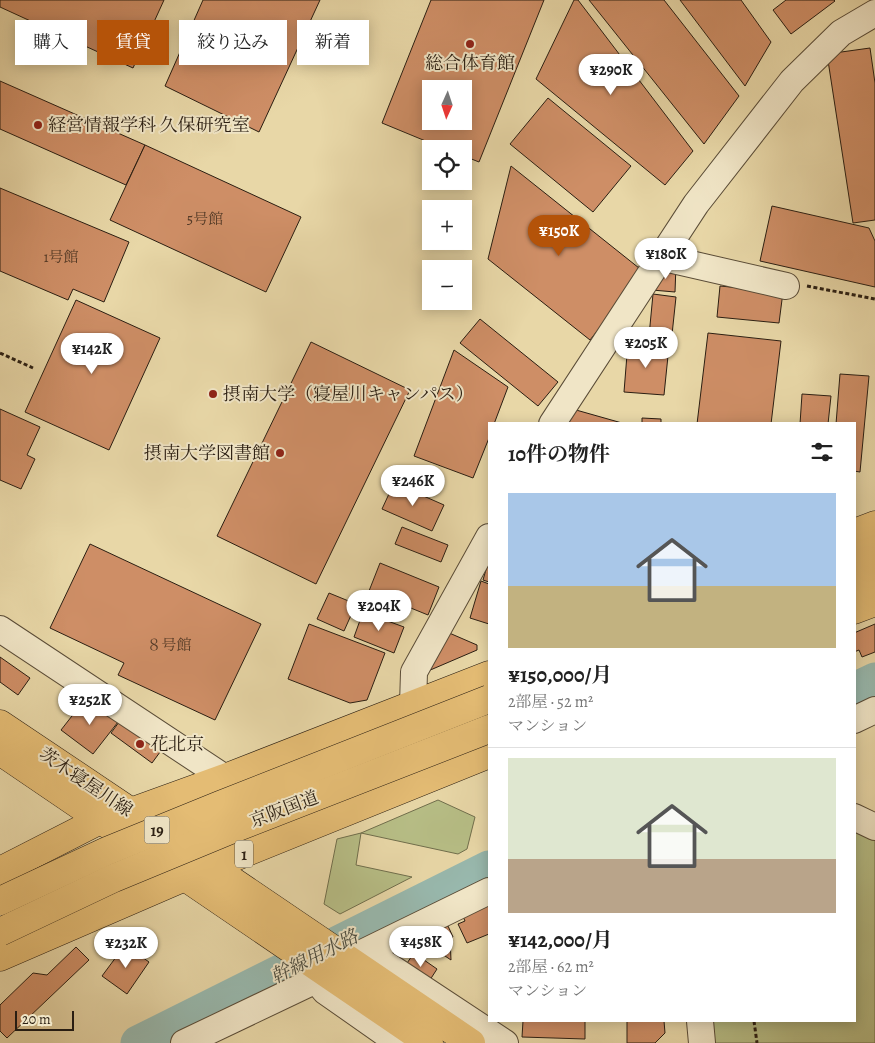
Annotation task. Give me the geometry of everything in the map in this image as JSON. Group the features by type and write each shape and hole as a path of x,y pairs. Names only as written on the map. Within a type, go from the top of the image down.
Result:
{"main road":[{"path":"856,532 875,525"},
{"path":"856,557 875,550"},
{"path":"856,585 875,578"},
{"path":"856,609 875,602"},
{"path":"0,871 100,820 131,812 225,778 488,675"},
{"name":"京阪国道","path":"0,901 116,847 488,699"},
{"name":"茨木寝屋川線","path":"0,724 211,867 429,1043"},
{"name":"京阪国道","path":"0,932 114,878 230,830 488,729"},
{"name":"茨木寝屋川線","path":"0,751 185,877 471,1043"},
{"name":"1","path":"0,958 185,877 488,754"}],"street":[{"path":"553,422 696,204 792,82 841,33 875,13"},
{"path":"660,257 786,286"},
{"path":"428,778 412,705 414,672 488,539"},
{"path":"0,629 225,778"},
{"path":"856,719 875,710"},
{"path":"856,818 875,827"},
{"path":"184,1043 324,958 488,892"},
{"path":"324,958 325,991 376,1033 399,1043"},
{"path":"324,958 384,963 505,1043"},
{"path":"700,1022 702,1043"}],"path":[{"path":"786,286 799,284 875,299"},
{"path":"0,353 33,368"},
{"path":"754,1022 757,1043"}],"green space":[{"path":"438,800 475,817 467,849 458,854 361,833"},
{"path":"856,825 875,834 875,1043 711,1043 710,1022 856,1022"},
{"path":"361,833 356,865 412,877 340,914 324,904 337,839"}],"building":[{"path":"0,0 164,0 155,20 97,20 97,51 87,47 87,20 28,20 0,7"},
{"path":"203,0 320,0 311,20 297,20 297,50 259,132 165,86 179,54 179,65 287,65 287,20 194,20"},
{"name":"総合体育館","path":"431,0 544,0 479,162 472,159 472,140 423,140 382,123"},
{"path":"574,0 578,0 693,151 665,185 536,79"},
{"path":"589,0 664,0 739,96 704,144"},
{"path":"680,0 741,0 771,42 745,86"},
{"path":"786,0 835,1 791,34 773,10"},
{"path":"870,48 875,83 875,220 853,223 827,54"},
{"path":"0,81 145,145 126,185 0,129"},
{"path":"548,98 631,166 593,212 510,144"},
{"path":"145,145 301,217 266,292 110,220"},
{"path":"511,166 644,272 590,340 488,259"},
{"path":"0,188 129,242 104,302 73,289 68,300 0,271"},
{"path":"772,206 869,228 875,241 875,287 760,261"},
{"path":"676,265 675,292 652,290 658,271"},
{"path":"720,286 783,292 779,323 717,317"},
{"path":"653,294 676,297 671,344 656,342 656,336 649,336"},
{"path":"76,300 160,338 109,450 25,412"},
{"path":"480,319 558,382 538,406 460,343"},
{"path":"708,333 781,341 771,422 697,422"},
{"path":"311,342 410,390 316,584 217,536"},
{"path":"628,342 669,346 664,395 624,392"},
{"path":"454,350 508,387 495,422 488,422 488,440 473,478 414,456"},
{"path":"840,374 869,376 860,472 856,471 856,422 836,422"},
{"path":"802,394 831,396 828,422 800,422"},
{"path":"569,408 618,422 565,422"},
{"path":"0,409 40,427 27,455 35,459 21,489 0,480"},
{"path":"642,418 661,419 661,422 642,422"},
{"path":"394,483 444,505 432,531 382,509"},
{"path":"402,527 448,545 441,562 395,544"},
{"path":"90,544 261,624 215,720 118,675 124,663 50,628"},
{"path":"488,562 488,582 483,580"},
{"path":"380,563 439,587 428,615 369,591"},
{"path":"481,581 488,584 488,624 470,618"},
{"path":"329,593 356,604 344,631 317,619"},
{"path":"363,612 404,627 394,653 354,637"},
{"path":"309,624 385,653 367,700 350,703 288,679"},
{"path":"875,624 875,652 862,657 859,650 856,651 856,632"},
{"path":"440,629 477,645 477,650 428,671"},
{"path":"0,657 30,678 18,695 0,682"},
{"path":"86,698 118,722 93,754 61,730"},
{"path":"122,718 163,748 152,763 111,733"},
{"path":"488,900 488,934 467,943 458,924 465,921 461,912"},
{"path":"448,926 453,937 450,938 451,960 418,938"},
{"path":"125,945 149,962 127,994 102,976"},
{"path":"76,947 89,960 7,1038 0,1031 0,1005 33,973 47,975"},
{"path":"414,953 437,969 428,983 405,966"},
{"path":"523,1022 585,1022 585,1039 522,1037"},
{"path":"627,1022 664,1022 665,1033 655,1043 627,1043"}],"waterway":[{"name":"幹線用水路","path":"856,689 875,680"},
{"name":"幹線用水路","path":"138,1043 488,868"}],"place":[{"name":"総合体育館","path":"470,44"},
{"name":"経営情報学科 久保研究室","path":"38,125"},
{"name":"摂南大学（寝屋川キャンパス）","path":"213,394"},
{"name":"摂南大学図書館","path":"280,453"},
{"name":"花北京","path":"140,744"}]}
